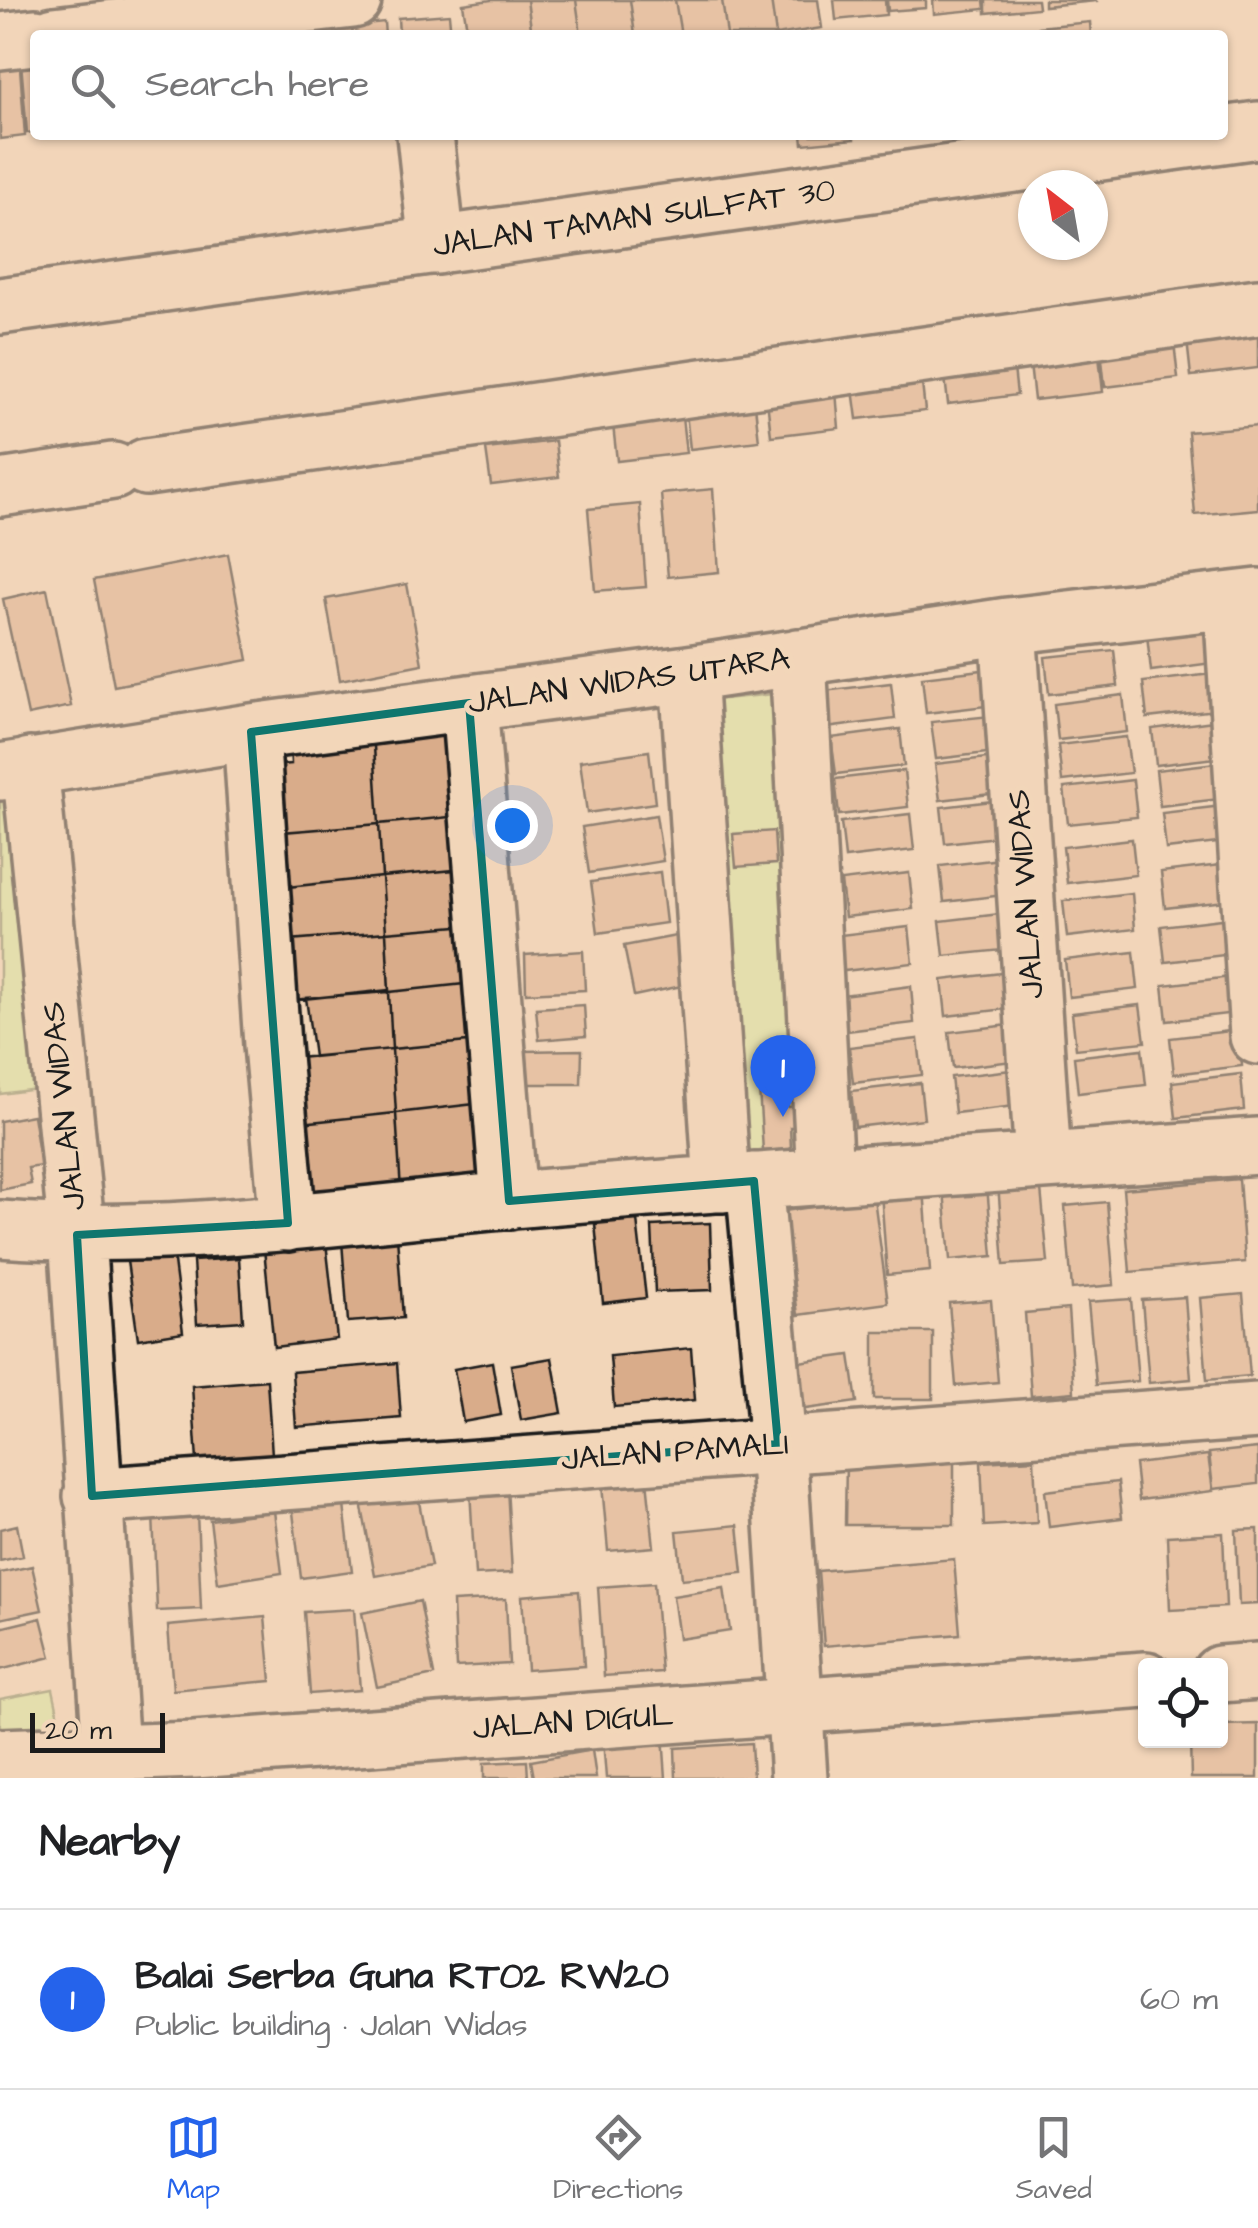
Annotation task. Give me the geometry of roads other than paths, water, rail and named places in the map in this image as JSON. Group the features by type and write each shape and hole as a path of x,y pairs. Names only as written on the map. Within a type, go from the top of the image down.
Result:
{"street":[{"path":"97,30 352,0"},
{"path":"0,41 30,38"},
{"name":"JALAN TAMAN SULFAT 30","path":"1228,134 1258,130"},
{"path":"426,140 437,246"},
{"name":"JALAN TAMAN SULFAT 30","path":"5,305 1187,140"},
{"path":"0,488 1258,307"},
{"path":"1245,599 1258,1036"},
{"name":"JALAN WIDAS UTARA","path":"15,769 1008,626 1245,599"},
{"name":"JALAN WIDAS","path":"1008,626 1043,1161"},
{"path":"798,657 825,1176"},
{"path":"688,674 738,1182 778,1444 798,1778"},
{"path":"469,703 509,1201"},
{"path":"251,732 288,1223"},
{"name":"JALAN WIDAS","path":"15,769 77,1234 288,1223 738,1182 1258,1146"},
{"path":"0,1228 77,1234 111,1751"},
{"name":"JALAN PAMALI","path":"92,1496 1258,1411"},
{"path":"1228,1673 1258,1671"},
{"name":"JALAN DIGUL","path":"0,1756 111,1751 198,1764 793,1706 1138,1681"}],"place":[{"name":"Balai Serba Guna RT02 RW20","path":"783,1117"}]}
